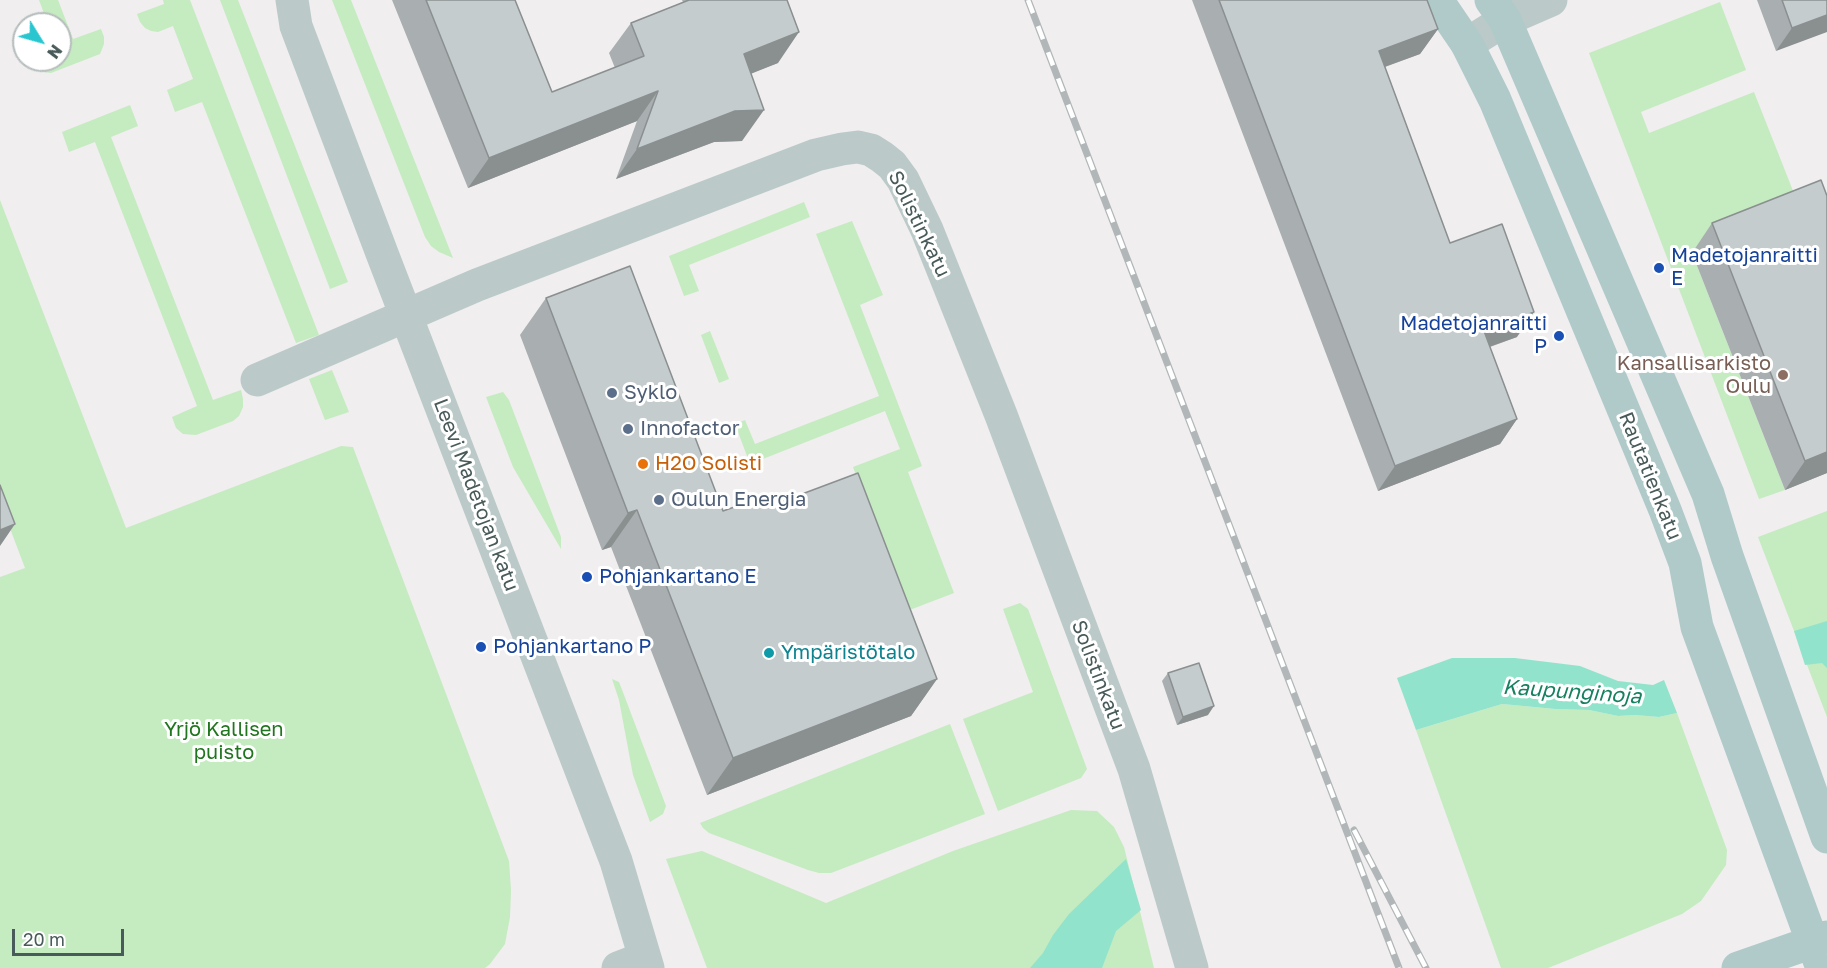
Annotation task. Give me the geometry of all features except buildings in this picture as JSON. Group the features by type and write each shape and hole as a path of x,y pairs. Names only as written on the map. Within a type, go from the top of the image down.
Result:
{"main road":[{"name":"Rautatienkatu","path":"1437,0 1467,44 1495,100 1665,510 1685,563 1697,627 1820,949"},
{"path":"1498,10 1708,494 1727,556 1827,837"},
{"path":"1738,968 1820,949"}],"street":[{"path":"1467,44 1498,10 1551,0"},
{"name":"Leevi Madetojan katu","path":"290,9 616,861 637,965"},
{"name":"Solistinkatu","path":"257,380 477,285 816,155 858,147 871,150 892,165 903,180 927,230 1001,415 1134,769 1192,968"}],"green space":[{"path":"39,0 58,0 63,12 44,12"},
{"path":"163,0 190,0 319,335 296,343 202,102 175,112 167,90 193,79 173,26 158,32 151,31 140,22 137,14 164,4"},
{"path":"220,0 238,0 348,282 330,289"},
{"path":"332,0 351,0 453,258 431,246 425,237"},
{"path":"1720,2 1746,70 1641,112 1649,133 1754,92 1799,206 1827,195 1827,233 1692,253 1785,490 1759,499 1589,53"},
{"path":"101,29 104,44 100,54 72,65 72,36 73,39"},
{"path":"130,105 138,126 111,137 213,400 241,390 243,399 243,407 239,416 233,421 196,435 183,434 176,428 172,417 197,406 95,142 69,152 62,132"},
{"name":"Yrjö Kallisen puisto","path":"0,200 126,528 341,446 353,447 509,861 510,917 505,944 485,968 0,968 0,577 25,568 0,502"},
{"path":"804,202 810,217 689,265 699,291 684,296 669,256"},
{"path":"852,221 883,295 860,305 922,466 908,472 954,593 907,611 853,467 900,449 885,411 750,464 735,424 745,420 755,444 879,396 816,234"},
{"path":"710,331 729,379 719,383 701,335"},
{"path":"332,370 349,412 325,420 309,379"},
{"path":"503,392 509,400 561,537 561,549 513,467 486,397"},
{"path":"1827,511 1827,717 1758,537"},
{"path":"1020,603 1028,609 1087,769 1081,778 998,811 963,719 1033,692 1003,609"},
{"path":"612,679 619,682 666,806 663,814 650,822 633,775 619,700"},
{"path":"1502,704 1589,710 1618,716 1659,717 1677,713 1727,850 1726,865 1701,901 1682,914 1548,968 1501,968 1416,730"},
{"path":"950,724 985,814 831,873 808,870 709,833 700,823"},
{"path":"1071,810 1097,811 1114,827 1124,847 1154,968 707,968 666,859 702,851 826,903 953,851"}],"water":[{"path":"1827,621 1827,668 1822,663 1805,665 1794,631"},
{"name":"Kaupunginoja","path":"1452,658 1515,658 1580,666 1618,681 1653,685 1664,680 1677,713 1659,717 1618,716 1589,710 1502,704 1416,730 1397,678"},
{"path":"1126,859 1141,910 1116,931 1102,968 1030,968 1069,914"}],"railway":[{"path":"1028,0 1399,968"},
{"path":"1354,830 1426,968"}],"place":[{"name":"Madetojanraitti E","path":"1659,268"},
{"name":"Madetojanraitti P","path":"1559,336"},
{"name":"Kansallisarkisto Oulu","path":"1783,375"},
{"name":"Syklo","path":"612,393"},
{"name":"Innofactor","path":"628,429"},
{"name":"H2O Solisti","path":"643,464"},
{"name":"Oulun Energia","path":"659,500"},
{"name":"Pohjankartano E","path":"587,577"},
{"name":"Pohjankartano P","path":"481,647"},
{"name":"Ympäristötalo","path":"769,653"}]}
